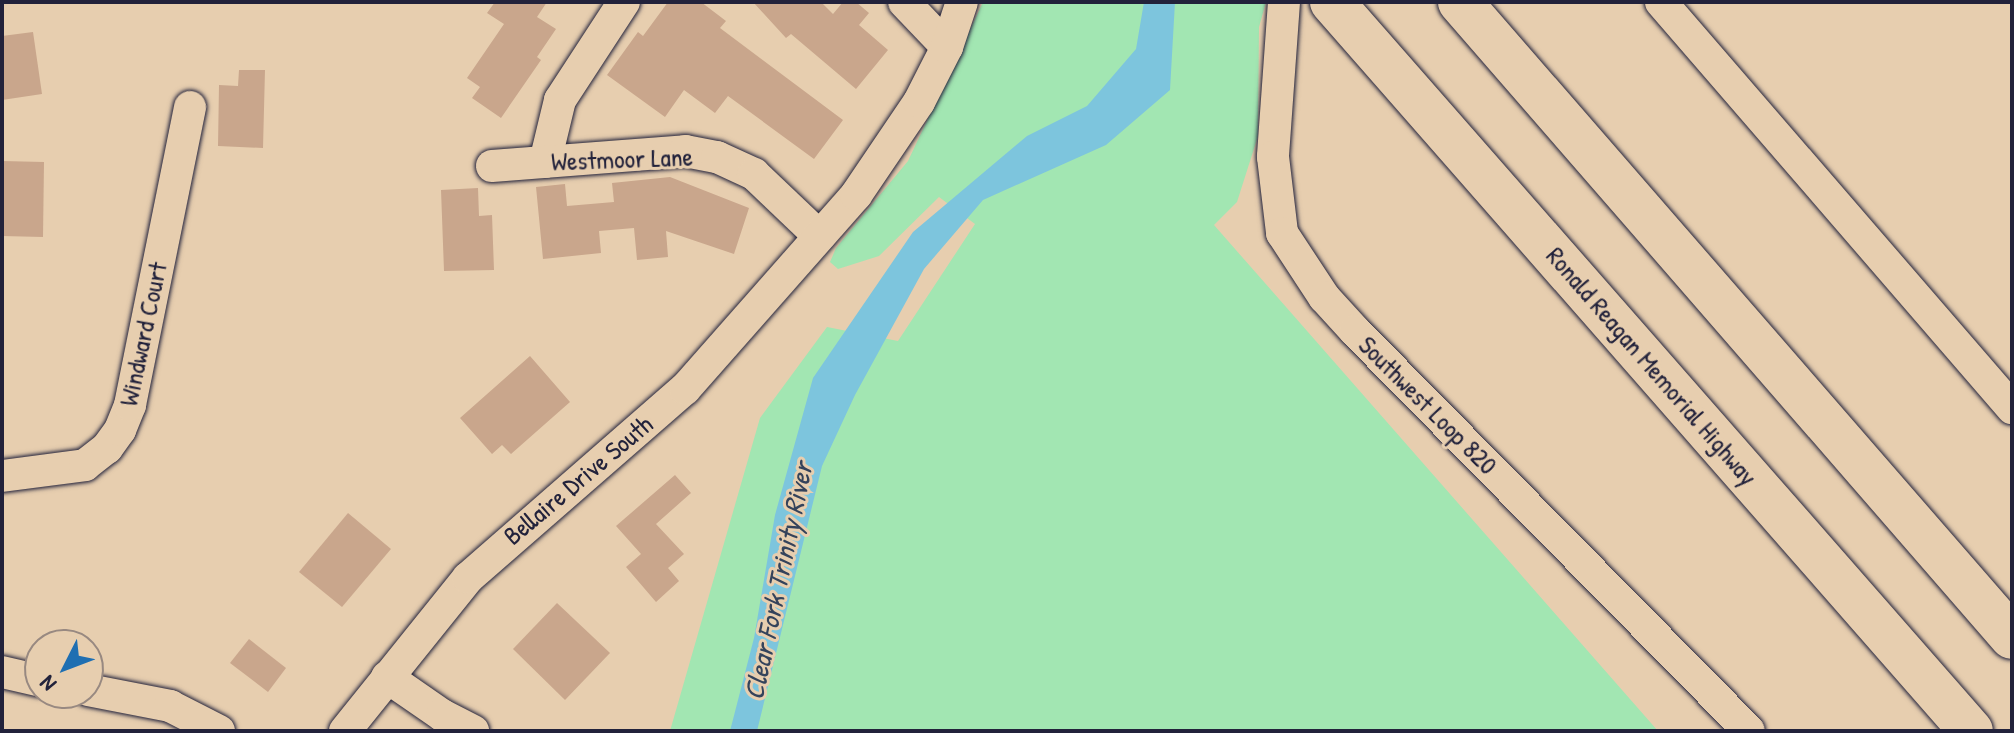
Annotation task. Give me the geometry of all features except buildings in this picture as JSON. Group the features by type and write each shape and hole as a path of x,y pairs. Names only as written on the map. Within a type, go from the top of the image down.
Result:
{"highway":[{"name":"Ronald Reagan Memorial Highway","path":"1332,2 1971,731"},
{"path":"1460,2 2012,637"}],"street":[{"path":"545,162 560,100 624,2"},
{"path":"904,2 947,47"},
{"name":"Bellaire Drive South","path":"345,731 475,570 685,389 819,236 885,155 919,102 947,47 962,2"},
{"name":"Southwest Loop 820","path":"1284,2 1273,157 1282,233 1324,297 1355,331 1749,731"},
{"path":"1661,2 2012,408"},
{"name":"Windward Court","path":"2,476 85,465 107,448 120,430 130,405 190,107"},
{"name":"Westmoor Lane","path":"492,166 685,151 717,157 754,174 819,236"},
{"path":"2,672 24,677"},
{"path":"387,677 442,715 473,731"},
{"path":"104,693 170,706 219,731"}],"green space":[{"path":"983,2 1266,2 1259,27 1258,136 1237,202 1214,225 1658,731 670,731 760,418 827,327 898,341 975,224 939,197 879,256 838,269 830,262 836,248 908,161"}],"water":[{"name":"Clear Fork Trinity River","path":"1144,2 1175,2 1170,90 1106,145 983,200 924,269 855,395 822,466 757,731 730,731 754,638 775,515 813,378 913,232 1027,136 1087,106 1136,49"}]}
